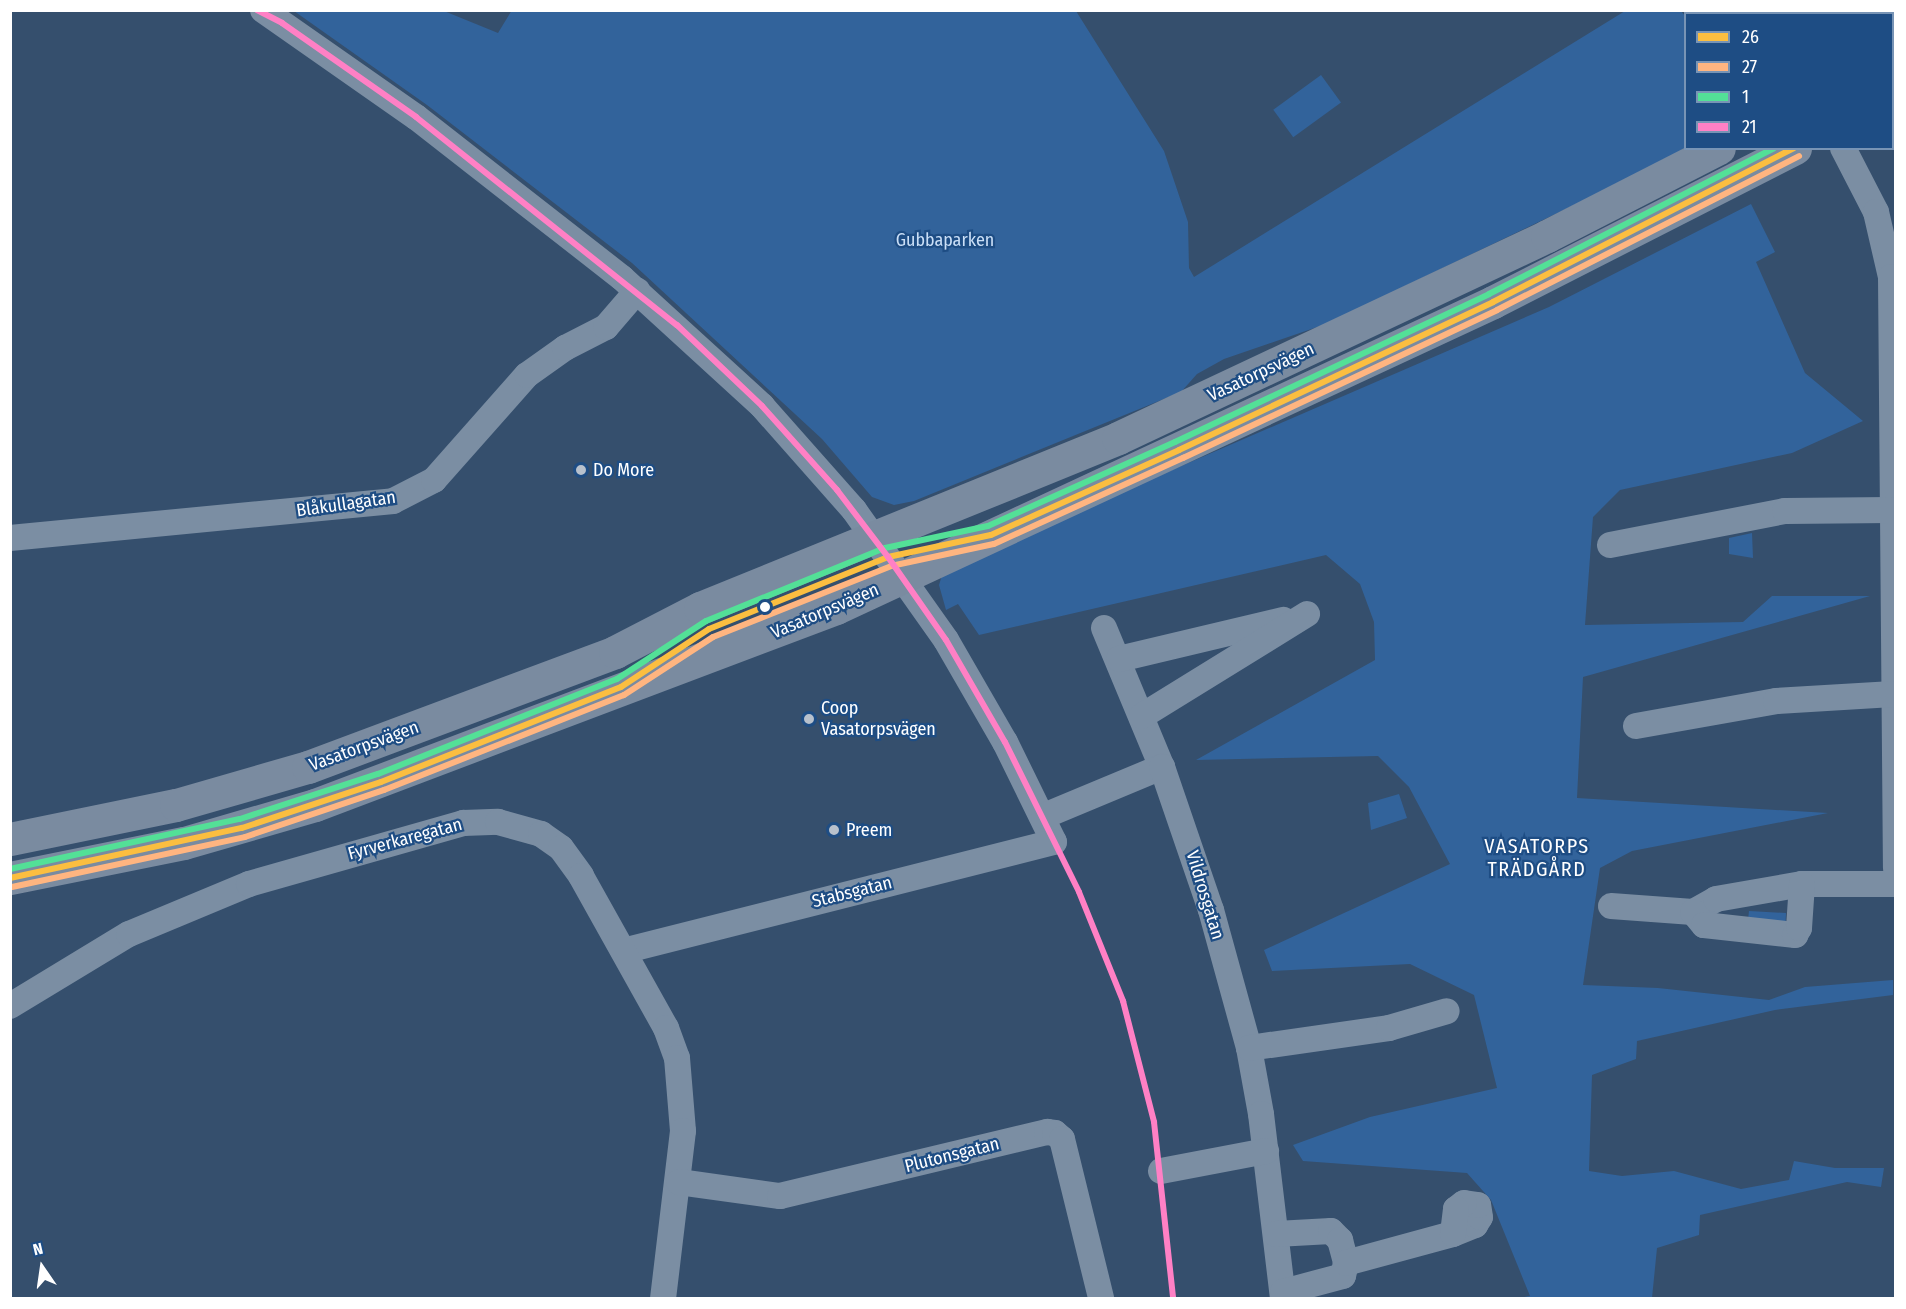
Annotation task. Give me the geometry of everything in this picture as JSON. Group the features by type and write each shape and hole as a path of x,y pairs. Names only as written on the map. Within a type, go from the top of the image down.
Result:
{"main road":[{"name":"Vasatorpsvägen","path":"10,839 176,805 343,755 615,652 700,608 1118,438 1280,364 1715,150"},
{"name":"Vasatorpsvägen","path":"10,878 184,843 315,805 621,687 779,631 902,579 1493,302 1791,150"}],"street":[{"path":"256,10 273,17 416,117 637,291 762,406 816,465 874,538 946,640 1044,816 1162,767"},
{"path":"1844,150 1876,212 1893,266 1891,510 1896,868"},
{"name":"Blåkullagatan","path":"10,538 393,501 434,480 527,375 565,348 606,327 637,291"},
{"path":"1610,545 1785,512 1891,510"},
{"path":"1119,659 1307,614 1142,716"},
{"name":"Vildrosgatan","path":"1104,628 1119,659 1162,767 1211,910 1249,1048 1266,1151 1283,1295"},
{"path":"1635,726 1776,702 1893,694"},
{"name":"Stabsgatan","path":"624,951 1054,842 1044,816"},
{"name":"Fyrverkaregatan","path":"10,1006 94,954 163,917 330,859 469,822 509,824 541,834 556,843 571,861 666,1028 677,1058 682,1099 679,1182 663,1299"},
{"path":"1611,906 1693,912 1716,899 1802,884 1896,884"},
{"path":"1693,912 1704,925 1795,935 1800,928 1802,884"},
{"path":"1249,1048 1389,1028 1447,1011"},
{"name":"Plutonsgatan","path":"679,1182 780,1196 1047,1132 1055,1133 1062,1138 1101,1299"},
{"path":"1161,1171 1266,1151"},
{"path":"1276,1234 1331,1231 1340,1240 1346,1263 1343,1276 1283,1295"},
{"path":"1346,1263 1453,1234"}],"green space":[{"name":"Gubbaparken","path":"512,10 1076,11 1164,151 1188,222 1189,268 1194,277 1625,11 1681,11 1684,15 1684,150 1689,150 1326,324 1224,359 1197,374 1181,392 914,501 894,505 872,497 822,439 632,263 427,105 294,11 444,11 498,33"},
{"path":"1779,11 1895,11 1895,27 1894,28 1894,12"},
{"path":"1321,75 1341,103 1293,137 1273,110"},
{"path":"1751,204 1775,252 1756,262 1805,373 1863,421 1792,453 1620,490 1593,517 1585,625 1743,622 1772,596 1870,596 1583,677 1577,798 1828,813 1632,851 1600,868 1583,985 1658,988 1769,1000 1805,987 1893,980 1893,995 1775,1010 1637,1041 1636,1059 1592,1075 1589,1171 1622,1176 1674,1171 1741,1189 1789,1180 1794,1161 1835,1168 1884,1168 1881,1187 1847,1182 1700,1215 1699,1235 1657,1248 1652,1298 1518,1298 1530,1296 1491,1200 1467,1173 1303,1161 1293,1145 1370,1117 1497,1088 1474,995 1410,964 1272,971 1264,950 1450,864 1409,787 1378,756 1196,760 1375,660 1374,622 1360,584 1326,555 979,635 958,604 946,610 939,585 943,572 978,554 1549,307"},
{"path":"1752,533 1753,558 1729,554 1729,538"},
{"path":"1399,794 1407,818 1371,830 1368,803"},
{"path":"1749,911 1786,913 1785,935 1747,929"}],"transit line":[{"name":"21","path":"257,10 282,23 416,117 677,325 762,406 837,490 888,557 946,640 1005,742 1079,892 1123,1001 1154,1122 1173,1298"},
{"name":"1","path":"10,869 240,819 378,774 617,679 706,621 885,548 988,526 1175,442 1489,294 1770,150"},
{"name":"26","path":"10,878 242,828 381,782 621,687 709,629 888,557 991,535 1179,450 1493,302 1790,150"},
{"name":"27","path":"12,887 245,837 384,790 624,695 713,637 891,566 994,544 1497,310 1799,156"}],"place":[{"name":"Do More","path":"581,470"},
{"name":"Coop Vasatorpsvägen","path":"809,719"},
{"name":"Preem","path":"834,830"}],"district":[{"name":"VASATORPS TRÄDGÅRD","path":"1537,858"}]}
